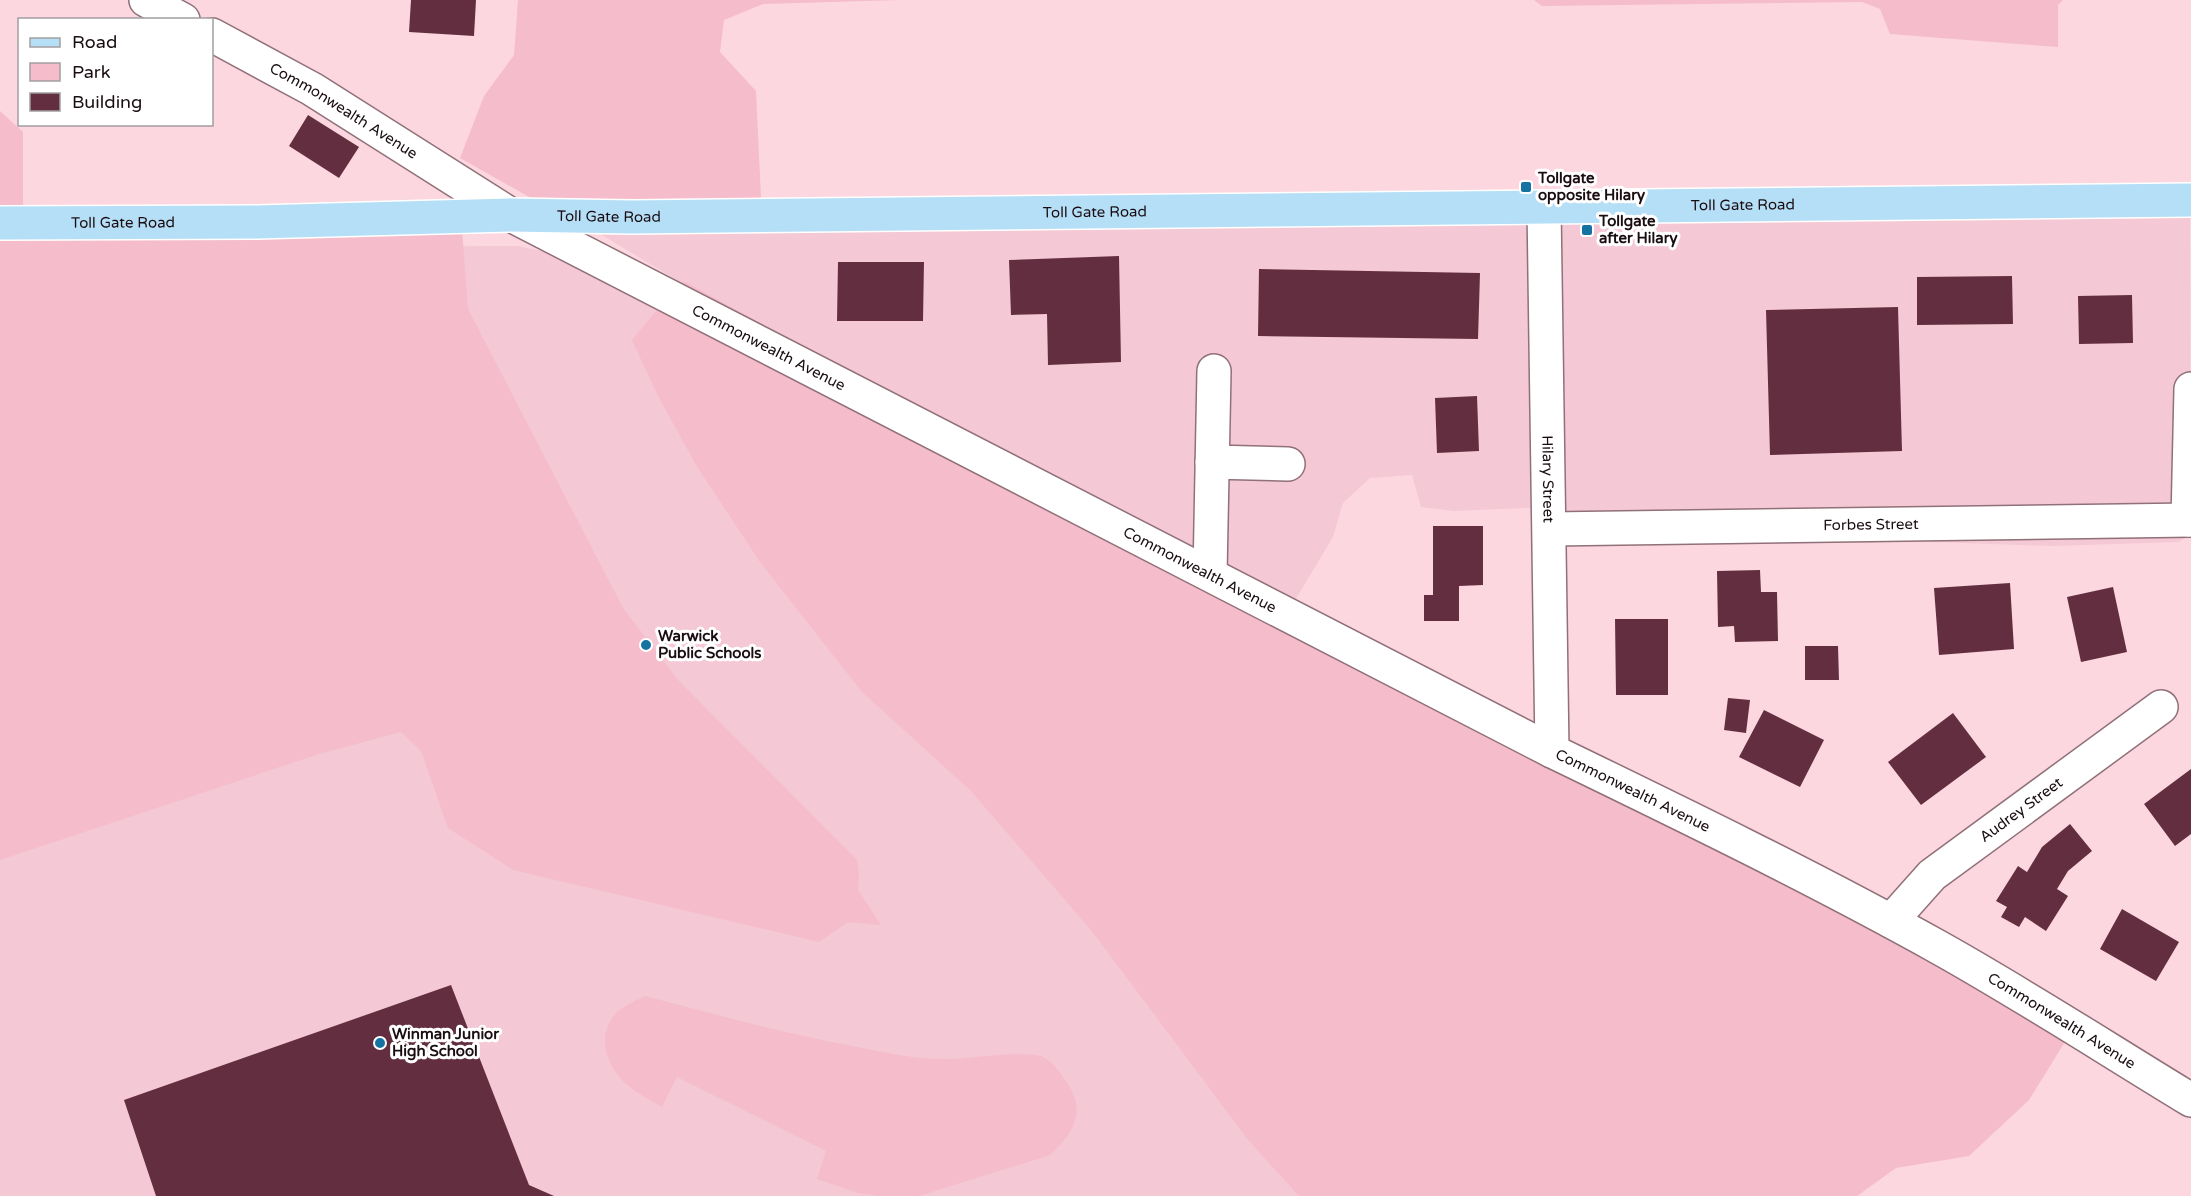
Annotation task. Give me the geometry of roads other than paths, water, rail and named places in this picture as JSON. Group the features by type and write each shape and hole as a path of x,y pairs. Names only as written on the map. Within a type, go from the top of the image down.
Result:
{"main road":[{"name":"Toll Gate Road","path":"0,223 257,222 511,215 632,217 1544,207 1636,204 2191,200"}],"street":[{"path":"146,0 179,18"},
{"name":"Commonwealth Avenue","path":"213,36 312,89 511,215 1552,751 1891,921 1940,948 2191,1100"},
{"name":"Hilary Street","path":"1544,207 1552,751"},
{"path":"1210,574 1214,371"},
{"path":"2190,520 2191,388"},
{"path":"1212,462 1288,464"},
{"name":"Forbes Street","path":"1550,529 2190,520"},
{"name":"Audrey Street","path":"1891,921 1932,875 2161,707"}],"place":[{"name":"Tollgate opposite Hilary","path":"1526,187"},
{"name":"Tollgate after Hilary","path":"1587,230"},
{"name":"Warwick Public Schools","path":"646,645"},
{"name":"Winman Junior High School","path":"380,1043"}]}
